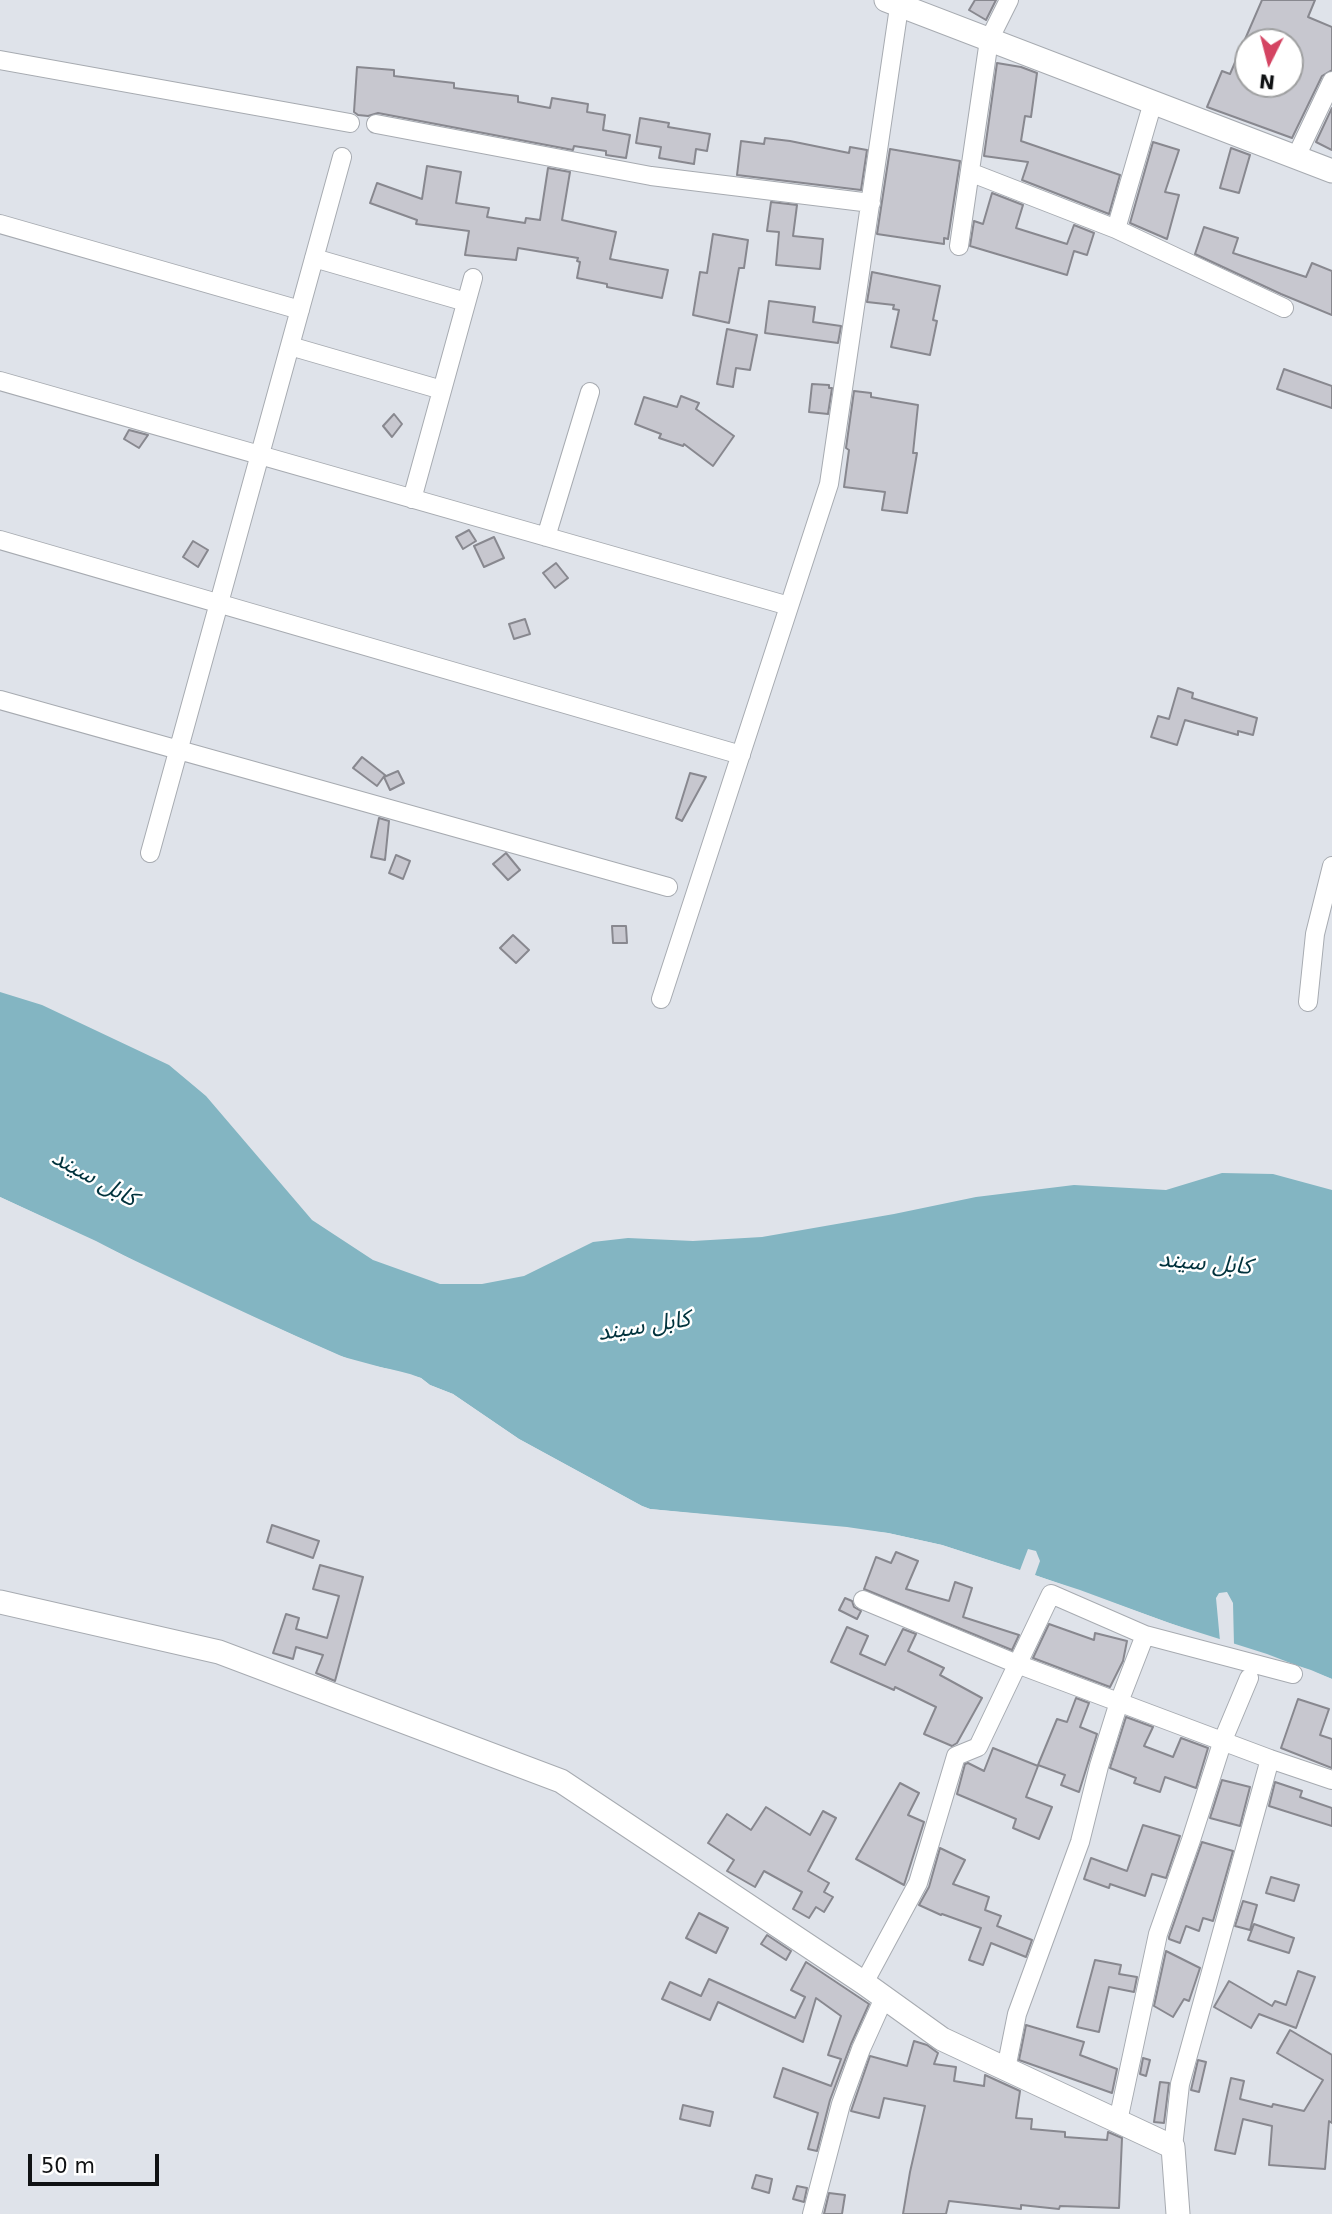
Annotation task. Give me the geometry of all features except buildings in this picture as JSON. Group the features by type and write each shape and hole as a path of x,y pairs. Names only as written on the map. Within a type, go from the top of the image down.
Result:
{"street":[{"path":"959,246 972,173 989,40 1009,0"},
{"path":"661,999 829,484 871,203 893,4 1332,171"},
{"path":"0,60 350,123"},
{"path":"1296,157 1332,81"},
{"path":"1116,229 1153,102"},
{"path":"376,124 651,176 871,203"},
{"path":"150,853 342,157"},
{"path":"972,173 1116,229 1284,308"},
{"path":"0,224 300,310"},
{"path":"314,258 466,302"},
{"path":"412,499 473,278"},
{"path":"290,346 442,390"},
{"path":"0,381 789,606"},
{"path":"546,537 590,392"},
{"path":"0,540 741,755"},
{"path":"0,700 668,887"},
{"path":"1308,1002 1315,934 1332,866"},
{"path":"864,1983 918,1883 957,1756 978,1746 1051,1594 1145,1635 1293,1674"},
{"path":"863,1600 1017,1664 1332,1780"},
{"path":"0,1602 219,1652 561,1781 864,1983 942,2039 1173,2147"},
{"path":"1006,2069 1017,2014 1080,1843 1099,1766 1119,1702 1145,1635"},
{"path":"1118,2121 1158,1934 1223,1741 1249,1678"},
{"path":"1178,2214 1173,2147 1180,2084 1269,1759"},
{"path":"812,2214 841,2104 861,2049 884,1998"}],"water":[{"name":"کابل سيند","path":"0,992 42,1005 169,1065 206,1096 312,1220 373,1260 440,1284 482,1284 524,1276 593,1242 628,1238 693,1241 762,1237 976,1197 1074,1185 1166,1190 1222,1173 1273,1174 1332,1190 1332,1679 1267,1654 942,1545 847,1527 650,1509 519,1439 453,1394 430,1385 421,1378 339,1355 0,1197"}],"pier":[{"path":"0,1197 96,1241 177,1283 340,1356 421,1378 430,1385 453,1394 519,1439 650,1509 888,1533 942,1545 1020,1570 1028,1549 1036,1551 1040,1561 1035,1575 1220,1641 1216,1598 1219,1593 1227,1592 1233,1603 1234,1645 1311,1670 1332,1679 1332,1682 1266,1657 1168,1627 1079,1593 941,1548 888,1536 641,1510 517,1443 451,1397 428,1388 419,1381 339,1359 176,1286 94,1244 0,1201"}]}
